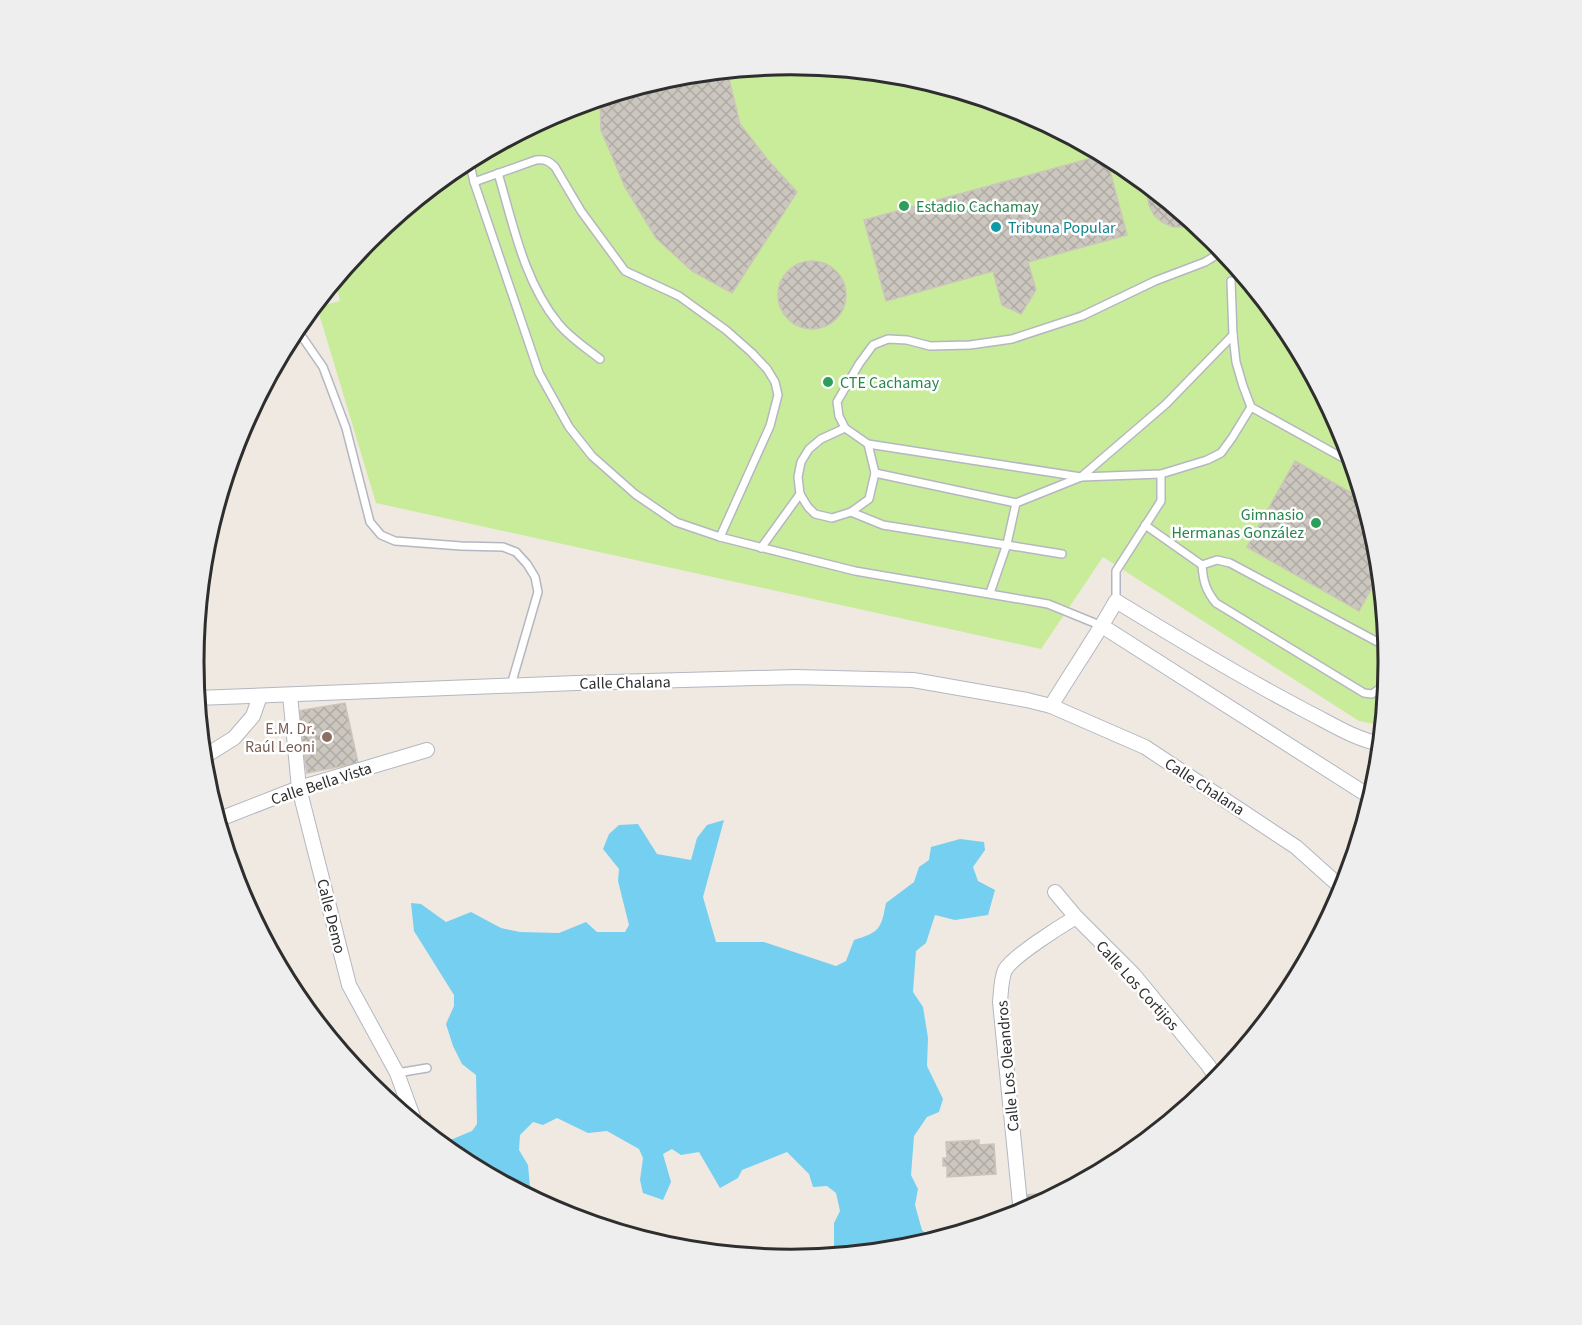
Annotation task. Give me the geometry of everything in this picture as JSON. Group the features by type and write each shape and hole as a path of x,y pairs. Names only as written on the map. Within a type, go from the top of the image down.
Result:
{"street":[{"path":"1051,706 1116,601 1271,693 1372,743"},
{"path":"1102,626 1363,792"},
{"name":"Calle Chalana","path":"205,698 512,685 795,678 913,680 1051,706 1145,747 1296,846 1336,882"},
{"name":"Calle Demo","path":"290,695 299,788 349,985 397,1073 410,1109"},
{"path":"211,752 234,738 253,716 260,696"},
{"name":"Calle Bella Vista","path":"225,817 299,788 427,750"},
{"name":"Calle Los Cortijos","path":"1055,892 1076,917 1134,975 1214,1070"},
{"name":"Calle Los Oleandros","path":"1020,1203 1000,1002 1001,986 1005,970 1015,959 1076,917"}],"lane":[{"path":"474,182 536,159 549,161 555,167 581,211 625,271 679,296 726,330 767,369 775,382 778,395 770,426 720,537"},
{"path":"471,170 539,373 569,427 592,456 635,495 676,522 720,537 855,571 1048,604 1102,626"},
{"path":"498,173 532,283 559,324 600,359"},
{"path":"1215,256 1155,281 1082,316 1012,339 970,345 930,346 897,339 880,342 873,345 859,364 837,402 839,416 845,428 868,444 1082,477 1161,474 1207,460 1221,453 1251,407"},
{"path":"1231,281 1236,362 1251,407 1341,457"},
{"path":"875,473 1016,503 1082,477 1166,404 1233,335"},
{"path":"302,337 323,367 346,428 370,522 381,535 395,541 461,546 503,546 516,552 531,570 538,592 512,685"},
{"path":"845,428 821,439 809,449 801,462 798,477 800,494 815,514 832,518 851,513 869,498 875,473 868,444"},
{"path":"1116,601 1116,571 1161,501 1161,474"},
{"path":"761,548 800,494"},
{"path":"990,593 1007,544 1016,503"},
{"path":"851,513 883,525 1062,554"},
{"path":"1145,525 1202,565"},
{"path":"1202,565 1217,560 1230,563 1377,642"},
{"path":"1202,565 1203,580 1208,593 1216,603 1364,693 1372,694 1377,690"},
{"path":"397,1073 427,1068"}],"green space":[{"name":"CTE Cachamay","path":"753,76 829,76 906,86 980,106 1016,120 1085,154 1149,196 1178,221 1233,275 1257,305 1300,369 1334,438 1358,510 1367,548 1377,624 1378,662 1375,724 1359,721 1103,557 1041,649 376,503 319,314 325,305 340,301 337,290 349,275 376,247 433,196 497,154 531,136 602,106 639,95 676,86"}],"water":[{"path":"724,820 703,897 716,942 764,942 836,966 846,961 854,940 878,928 883,919 886,903 914,882 919,867 929,860 931,847 960,839 984,842 985,850 973,867 978,881 995,890 988,915 955,920 935,915 926,943 916,951 913,992 923,1007 928,1038 927,1066 943,1099 939,1112 927,1117 914,1136 911,1175 918,1189 915,1205 922,1230 926,1234 868,1245 834,1249 834,1223 840,1211 836,1193 827,1186 813,1187 809,1174 787,1152 742,1170 738,1178 720,1188 699,1152 681,1155 672,1149 663,1154 671,1182 663,1200 643,1193 640,1180 643,1158 639,1149 607,1131 588,1133 557,1118 543,1125 533,1122 520,1135 519,1150 528,1165 530,1188 497,1171 449,1140 472,1131 477,1124 476,1075 462,1064 453,1046 446,1024 454,1006 454,995 414,931 411,903 421,904 446,922 471,912 501,928 520,932 559,933 586,922 597,932 625,932 629,925 618,881 619,869 603,849 609,834 619,825 638,824 657,854 691,860 697,838 707,825"}],"building":[{"path":"729,78 740,124 797,192 732,293 692,271 656,238 625,187 601,130 600,107 676,86"},
{"name":"Tribuna Popular","path":"1092,158 1110,169 1127,235 1028,262 1036,290 1021,314 1002,305 993,271 886,301 864,220"},
{"path":"1147,195 1184,227 1173,227 1162,222 1154,215"},
{"path":"812,261 825,264 836,271 843,282 846,295 843,308 836,319 825,326 812,329 799,326 788,319 781,308 778,295 781,282 788,271 799,264"},
{"name":"Gimnasio Hermanas González","path":"1295,461 1353,494 1367,548 1373,586 1359,611 1247,547"},
{"name":"E.M. Dr. Raúl Leoni","path":"345,703 358,763 307,773 297,711"},
{"path":"979,1140 979,1145 994,1144 996,1174 947,1177 947,1166 943,1166 943,1158 947,1158 946,1142"},
{"path":"1041,1194 1025,1201 1025,1195"}],"place":[{"name":"Estadio Cachamay","path":"904,206"},
{"name":"Tribuna Popular","path":"996,227"},
{"name":"CTE Cachamay","path":"828,382"},
{"name":"Gimnasio Hermanas González","path":"1316,523"},
{"name":"E.M. Dr. Raúl Leoni","path":"327,737"}]}
